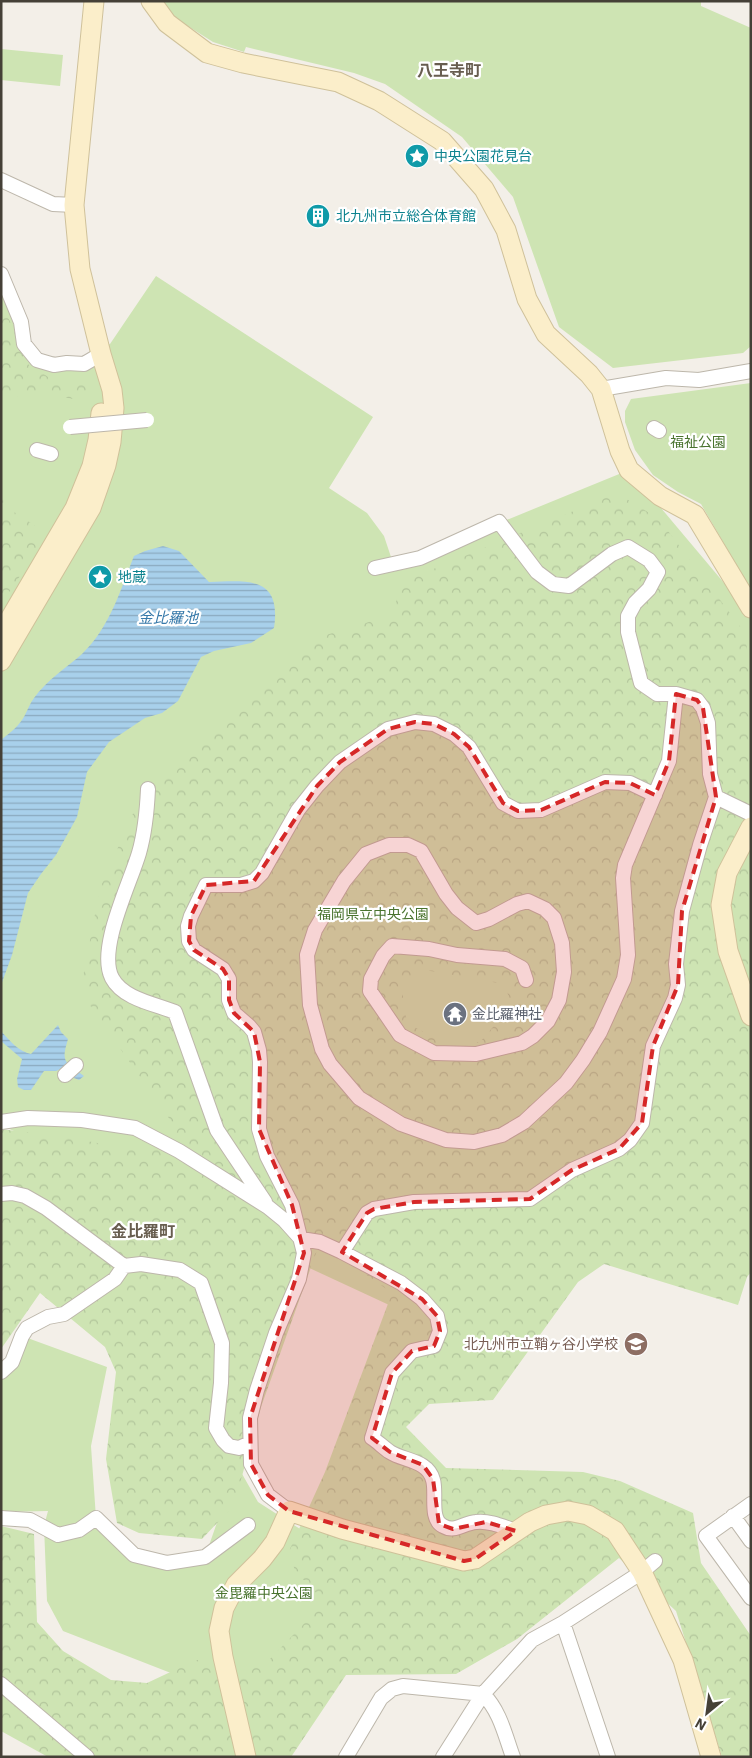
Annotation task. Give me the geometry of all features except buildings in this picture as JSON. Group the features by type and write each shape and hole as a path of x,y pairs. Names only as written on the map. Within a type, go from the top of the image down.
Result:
{"street":[{"path":"1,661 82,525 98,490 111,442 114,408 112,390 80,269 74,205 94,1"},
{"path":"151,1 167,23 207,53 244,63 338,82 379,101 442,141 484,190 506,230 527,300 546,334 589,374 601,389 618,445 629,470 660,496 695,515 751,608"},
{"path":"1,180 53,204 74,205"},
{"path":"1,274 21,322 24,344 37,360 54,365 66,363 84,364 101,354"},
{"path":"1,634 75,508 84,488 98,440 101,410 101,354"},
{"path":"601,389 666,378 699,380 751,371"},
{"path":"70,427 147,420"},
{"path":"37,450 51,454"},
{"path":"342,1252 367,1213 374,1209 414,1202 530,1199 572,1170 619,1149 630,1140 642,1123 653,1046 675,998 678,984 676,964 682,911 716,796 710,774 708,723 703,708 697,700 676,694 656,694 641,682 628,632 628,616 635,603 649,589 658,572 649,560 628,547 612,554 569,586 553,584 537,572 499,522 420,558 375,568"},
{"path":"526,980 522,968 505,959 392,946 383,956 371,979 370,990 400,1035 434,1053 476,1054 522,1043 533,1036 548,1021 559,1000 564,972 562,943 554,918 545,910 528,902 516,904 489,919 476,923 457,908 446,894 421,851 408,845 389,845 366,854 344,880 315,930 307,954 310,1005 322,1049 330,1064 358,1098 401,1124 446,1140 474,1142 502,1136 524,1122 566,1083 584,1060 600,1032 624,979 628,955 623,878 625,865 669,761 676,694"},
{"path":"655,795 630,783 605,782 541,810 518,811 503,803 469,747 454,734 434,724 415,722 388,729 340,762 317,786 298,810 262,873 254,881 242,885 206,885 190,921 189,941 194,950 223,969 229,979 228,1000 234,1013 254,1032 260,1050 260,1129 268,1156 292,1205 304,1253 299,1279 276,1333 250,1418 251,1464 268,1495 289,1511 342,1529 464,1561 475,1559 530,1522 546,1514 568,1511 588,1515 615,1531 648,1566 683,1660 711,1757"},
{"path":"148,789 147,817 140,852 110,937 109,959 112,978 126,993 175,1012 218,1130 268,1207"},
{"path":"716,796 751,814"},
{"path":"751,826 727,873 721,905 728,951 751,1016"},
{"path":"65,1074 76,1065"},
{"path":"1,1122 28,1118 82,1120 135,1128 179,1151 268,1207 284,1220 300,1239 320,1242 342,1252 401,1283 422,1299 437,1316 440,1331 434,1346 412,1351 392,1373 372,1438 390,1452 424,1465 433,1479 436,1517 439,1524 445,1528 454,1529 475,1522 486,1522 516,1531"},
{"path":"1,1194 12,1193 25,1196 46,1208 124,1266 141,1264 180,1270 201,1283 222,1343 221,1383 216,1428 229,1446 239,1448 250,1443"},
{"path":"1,1372 12,1362 27,1328 48,1318 64,1314 115,1279 124,1266"},
{"path":"751,1504 706,1536 751,1598"},
{"path":"246,1757 223,1657 220,1632 224,1608 236,1584 262,1559 275,1542 289,1511"},
{"path":"733,1516 751,1541"},
{"path":"1,1518 30,1520 58,1535 79,1530 96,1518 134,1555 167,1563 205,1557 248,1525"},
{"path":"443,1757 483,1694 532,1640 563,1623 648,1566"},
{"path":"563,1623 608,1757"},
{"path":"1,1684 87,1757"},
{"path":"346,1757 381,1698 392,1689 403,1686 483,1694 492,1702 498,1714 513,1757"}],"highlighted area":[{"path":"676,694 697,700 703,708 716,797 682,911 678,985 653,1046 642,1123 619,1149 572,1170 530,1199 414,1202 374,1209 367,1213 342,1252 422,1299 437,1316 440,1331 434,1346 412,1351 392,1373 372,1438 390,1452 423,1465 433,1479 439,1524 453,1529 486,1522 516,1531 475,1559 464,1561 289,1511 268,1495 251,1464 250,1418 304,1253 292,1205 259,1129 260,1062 254,1032 234,1013 229,1000 229,979 223,969 194,950 189,941 191,916 206,885 254,881 317,786 340,762 388,729 415,722 434,724 454,734 469,747 503,803 518,811 541,810 605,782 630,783 655,795 669,761"}],"green space":[{"path":"162,1 701,1 701,6 751,28 751,346 743,353 613,368 559,327 513,197 462,137 385,84 354,73 246,47 244,52 213,42 172,16"},
{"path":"1,49 63,55 60,86 1,80"},
{"name":"福岡県立中央公園","path":"156,276 373,417 329,488 367,513 384,536 394,566 629,470 751,615 751,827 484,1349 1,1125 1,285 23,354 67,363 110,344"},
{"path":"1,304 20,341 26,363 50,378 87,386 83,401 33,391 1,402"},
{"name":"福祉公園","path":"751,383 751,590 701,504 678,492 653,475 635,450 625,422 625,411 631,399"},
{"name":"福岡県立中央公園","path":"617,493 659,519 745,633 751,680 751,1272 747,1277 738,1305 604,1264 578,1282 493,1400 429,1404 406,1427 446,1468 583,1472 620,1481 693,1513 701,1563 751,1636 751,1757 722,1757 676,1611 619,1558 517,1639 456,1674 346,1675 291,1757 48,1757 1,1731 1,1526 34,1534 37,1622 63,1651 111,1680 147,1683 196,1660 264,1665 325,1602 295,1571 289,1551 325,1472 392,1293 320,1242 261,1407 234,1505 202,1539 139,1533 117,1523 106,1459 116,1372 105,1347 40,1293 1,1349 1,1129 77,1139 148,1153 173,1124 91,1007 82,982 100,888 139,800 216,726 316,638 392,615 402,582","holes":["419,969 504,984 512,1005 480,1042 448,1045 407,1023 402,990"]},
{"path":"1,494 5,506 40,529 35,554 1,604"},
{"name":"金毘羅中央公園","path":"22,1336 107,1367 91,1446 96,1518 134,1555 167,1563 205,1557 237,1465 258,1502 311,1536 350,1551 324,1634 250,1692 176,1675 63,1631 47,1601 44,1526 48,1511 1,1512 1,1372"}],"water":[{"name":"金比羅池","path":"163,546 179,551 209,582 248,582 267,590 272,598 275,611 274,628 251,643 214,651 201,657 178,701 162,713 145,718 109,742 87,772 77,817 56,855 28,893 12,955 1,985 1,740 20,722 39,692 82,654 100,632 119,595 134,556"},
{"path":"58,1025 61,1032 68,1039 65,1053 66,1061 84,1076 79,1080 74,1078 65,1067 56,1071 44,1071 31,1090 24,1090 18,1087 17,1079 22,1059 1,1041 1,1031 18,1048 31,1054"}],"place":[{"name":"中央公園花見台","path":"417,156"},
{"name":"北九州市立総合体育館","path":"318,216"},
{"name":"地蔵","path":"100,577"},
{"name":"金比羅神社","path":"455,1014"},
{"name":"北九州市立鞘ヶ谷小学校","path":"636,1344"}],"district":[{"name":"八王寺町","path":"449,70"},
{"name":"金比羅町","path":"143,1231"}]}
